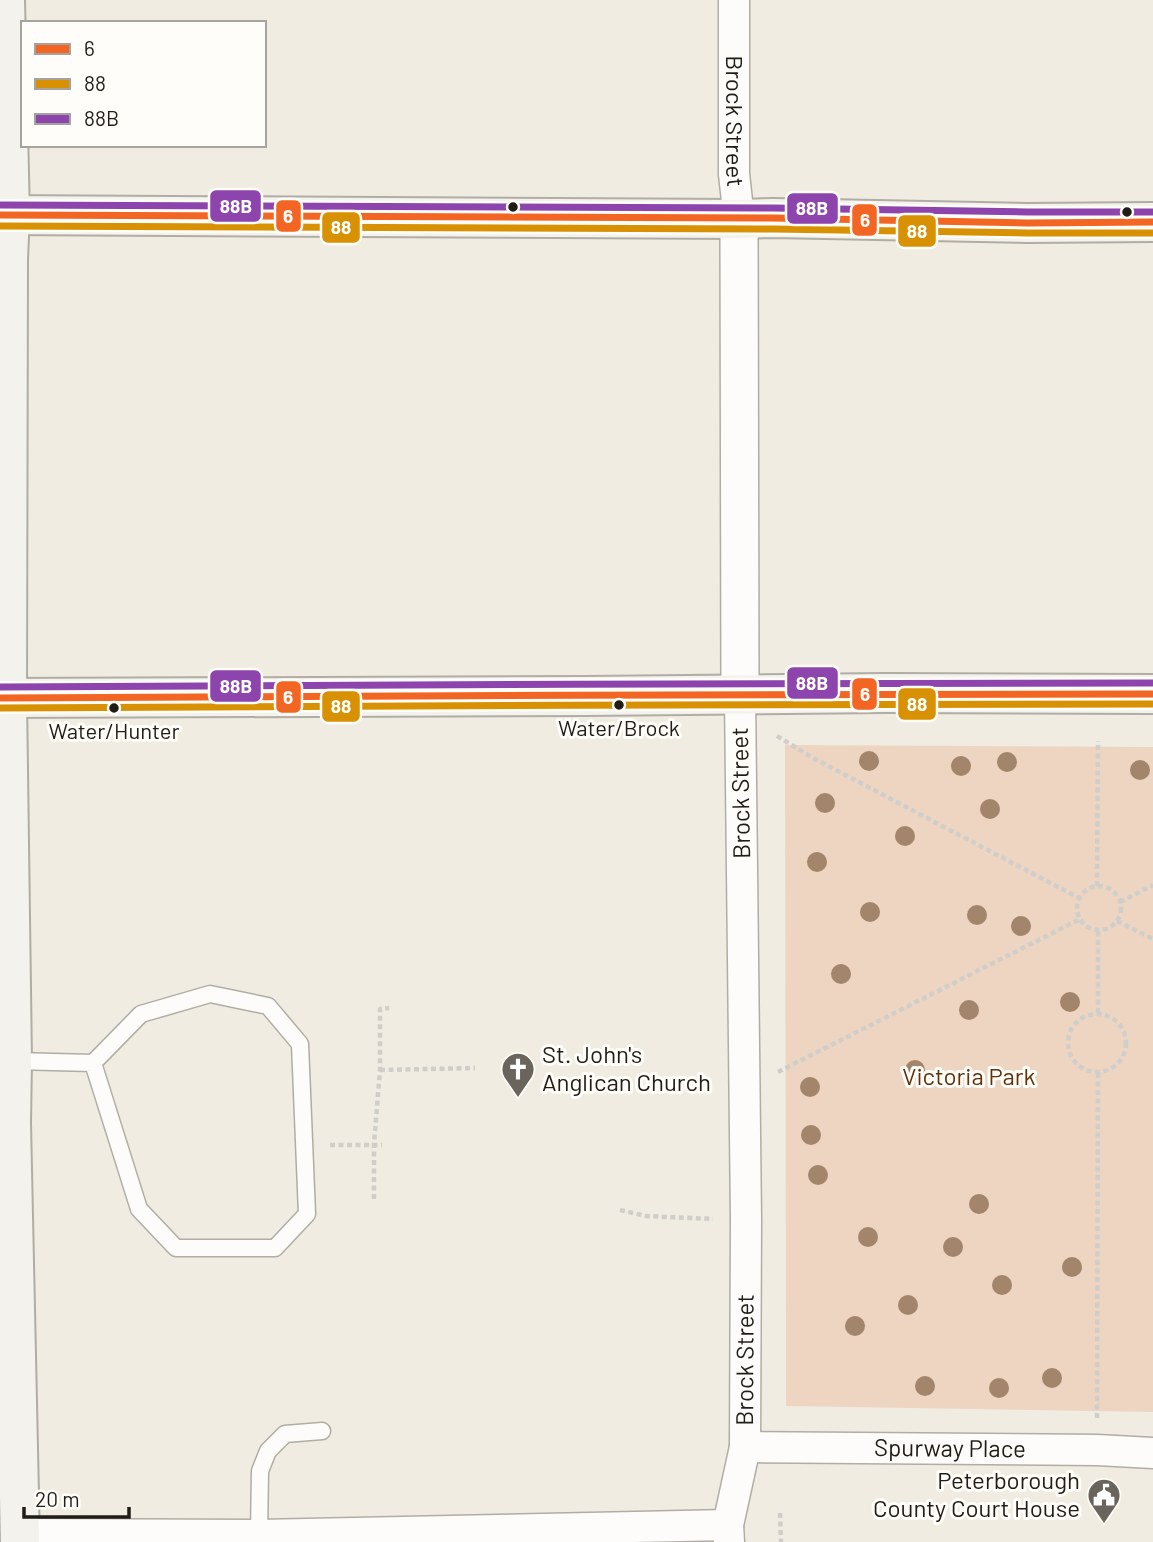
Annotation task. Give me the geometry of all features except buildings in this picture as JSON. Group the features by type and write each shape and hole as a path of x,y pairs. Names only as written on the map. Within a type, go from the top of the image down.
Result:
{"main road":[{"path":"5,0 5,215 8,258 4,698 12,1061 5,1123 20,1538"},
{"path":"5,215 1153,222"},
{"path":"4,698 1153,694"}],"street":[{"name":"Brock Street","path":"728,1534 746,1447 739,219 734,174 734,0"},
{"name":"Spurway Place","path":"746,1447 1097,1450 1153,1453"},
{"path":"20,1538 728,1534"}],"lane":[{"path":"12,1061 93,1063 141,1014 209,994 268,1006 300,1044 307,1213 275,1248 176,1248 139,1209 93,1063"},
{"path":"259,1535 260,1471 268,1451 285,1434 322,1431"}],"path":[{"path":"777,736 813,758 1079,898"},
{"path":"1097,886 1098,741"},
{"path":"1120,902 1153,885"},
{"path":"1105,886 1117,895 1120,902 1117,921 1110,928 1098,930 1087,927 1080,919 1077,905 1079,898 1089,888 1105,886"},
{"path":"778,1072 1080,919"},
{"path":"1117,921 1153,939"},
{"path":"1098,930 1098,1013"},
{"path":"374,1199 380,1009 389,1009"},
{"path":"1098,1013 1112,1018 1122,1028 1126,1043 1123,1057 1112,1068 1098,1072 1083,1069 1072,1058 1067,1043 1071,1027 1083,1017 1098,1013"},
{"path":"380,1070 475,1068"},
{"path":"1097,1406 1098,1072"},
{"path":"304,1145 382,1144"},
{"path":"620,1210 646,1216 746,1220"},
{"path":"780,1513 781,1542"}],"green space":[{"name":"Victoria Park","path":"785,745 1153,747 1153,1412 786,1406"}],"transit line":[{"name":"88B","path":"0,205 1153,212"},
{"name":"6","path":"0,215 1153,222"},
{"name":"88","path":"0,226 1153,233"},
{"name":"88B","path":"0,687 1153,683"},
{"name":"6","path":"0,698 1153,694"},
{"name":"88","path":"0,708 1153,704"}],"place":[{"name":"Water/Brock","path":"619,705"},
{"name":"Water/Hunter","path":"114,708"},
{"name":"St. John's Anglican Church","path":"518,1099"},
{"name":"Peterborough County Court House","path":"1104,1525"}]}
